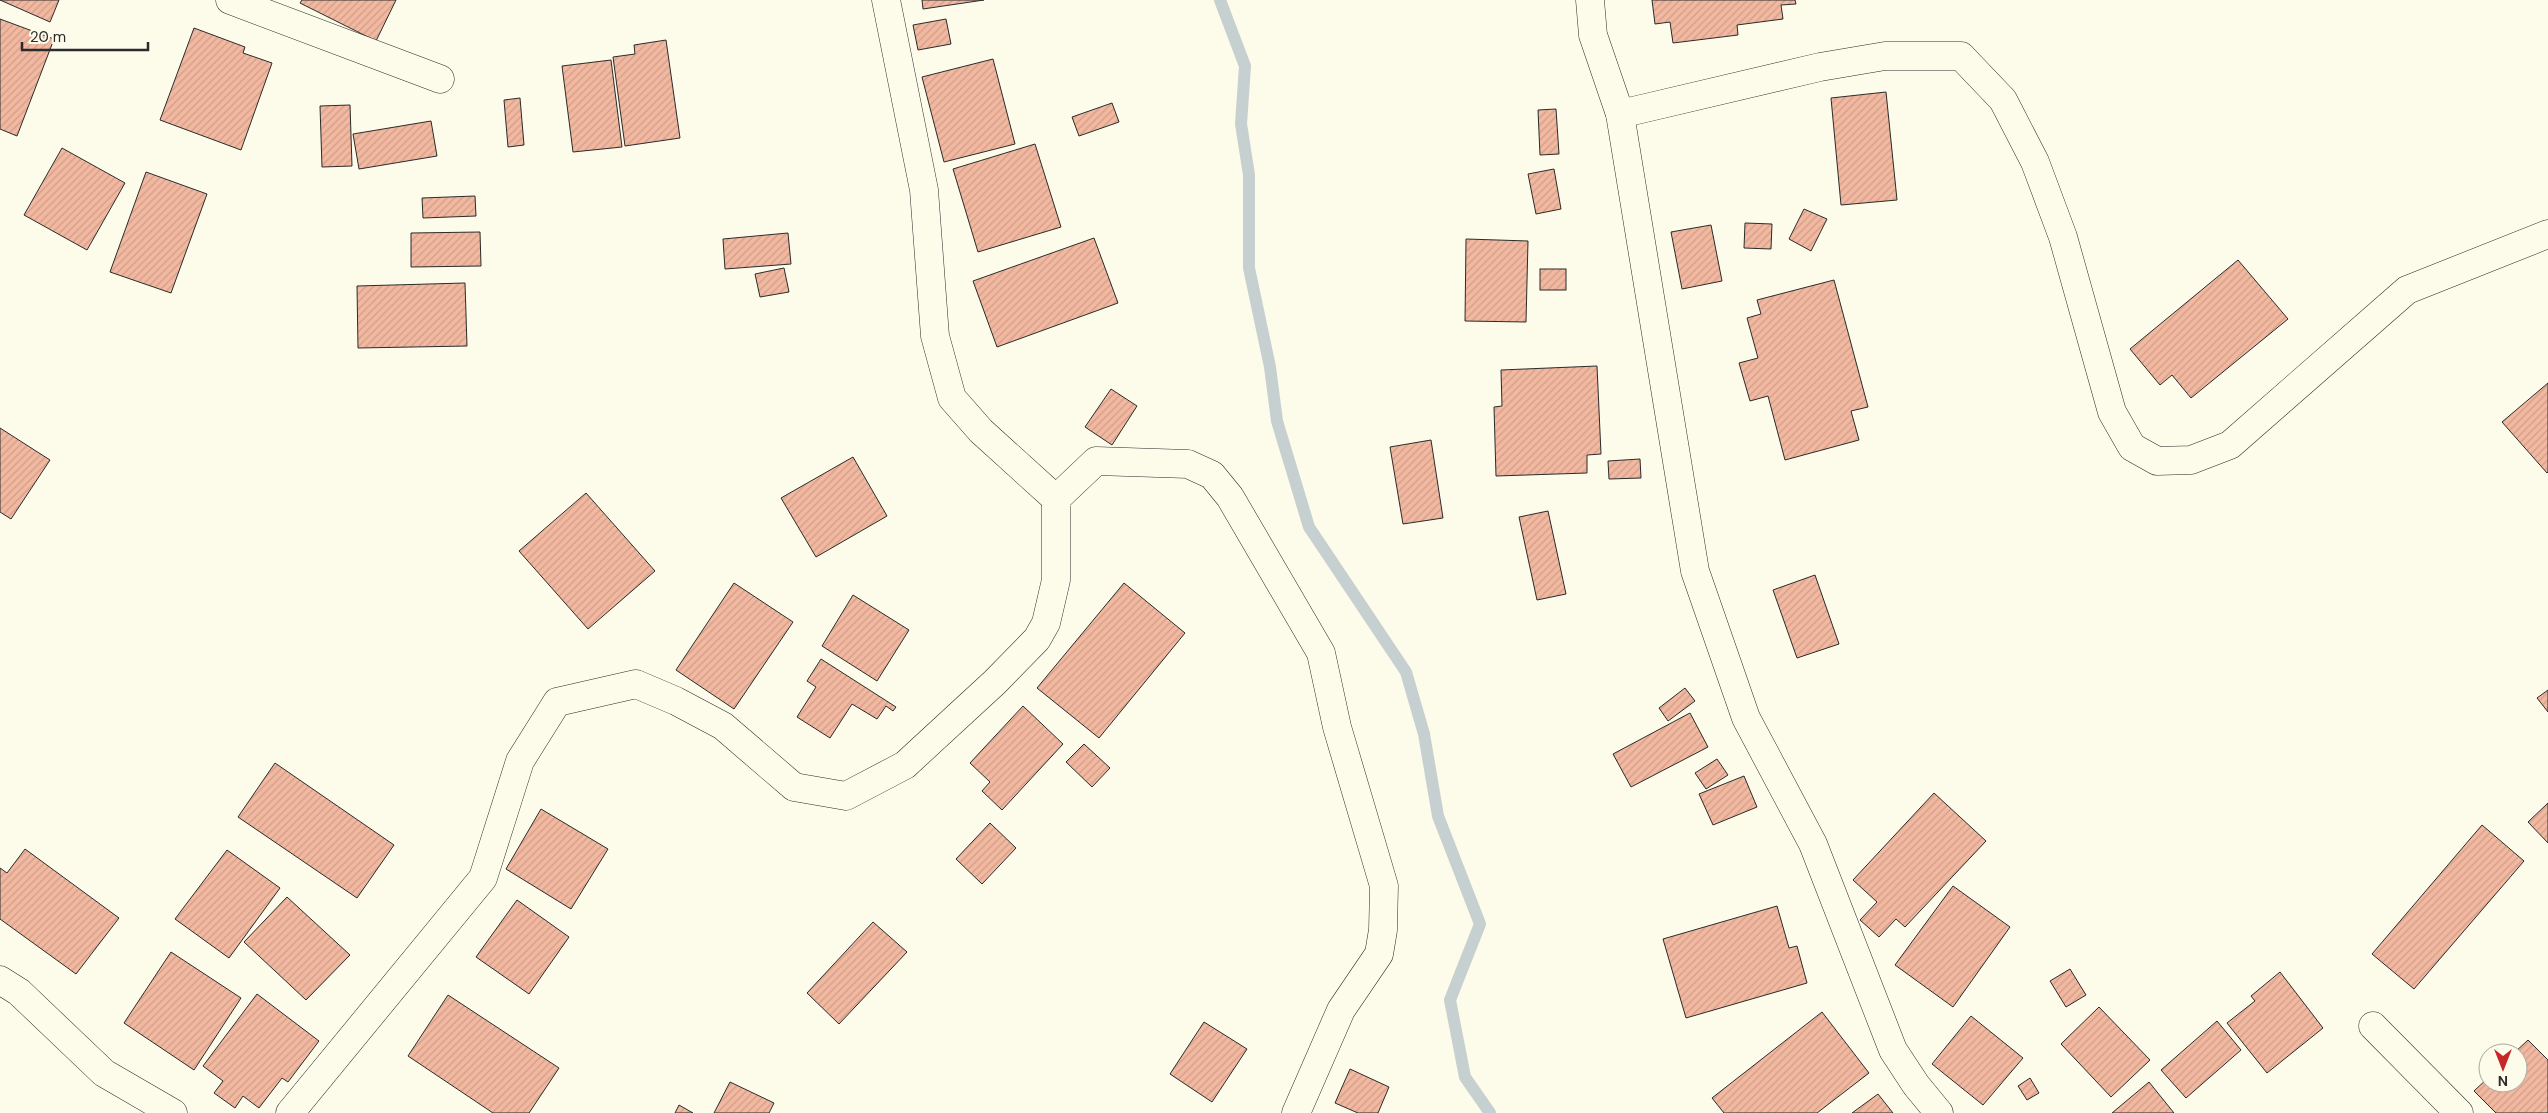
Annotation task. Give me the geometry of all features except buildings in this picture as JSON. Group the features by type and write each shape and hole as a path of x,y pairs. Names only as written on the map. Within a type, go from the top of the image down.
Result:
{"street":[{"path":"230,0 440,79"},
{"path":"886,0 924,190 935,336 952,398 981,431 1056,499"},
{"path":"1590,0 1593,35 1620,114 1695,571 1746,718 1813,844 1893,1050 1916,1085 1939,1113"},
{"path":"1620,114 1820,67 1885,56 1961,56 2003,100 2035,162 2063,236 2112,412 2132,447 2157,462 2191,460 2230,445 2407,290 2548,234"},
{"path":"290,1113 483,878 520,761 558,702 636,684 676,701 723,726 794,787 846,796 905,765 995,682 1037,639 1046,623 1056,580 1056,499 1096,461 1188,464 1212,475 1230,496 1321,653 1337,727 1384,886 1383,930 1379,954 1341,1010 1296,1113"},
{"path":"0,980 19,992 104,1073 173,1113"},
{"path":"2373,1026 2459,1113"}],"waterway":[{"path":"1220,0 1245,66 1241,124 1249,175 1249,268 1270,367 1277,421 1309,527 1406,672 1424,734 1438,816 1480,924 1450,1000 1465,1077 1490,1113"}]}
